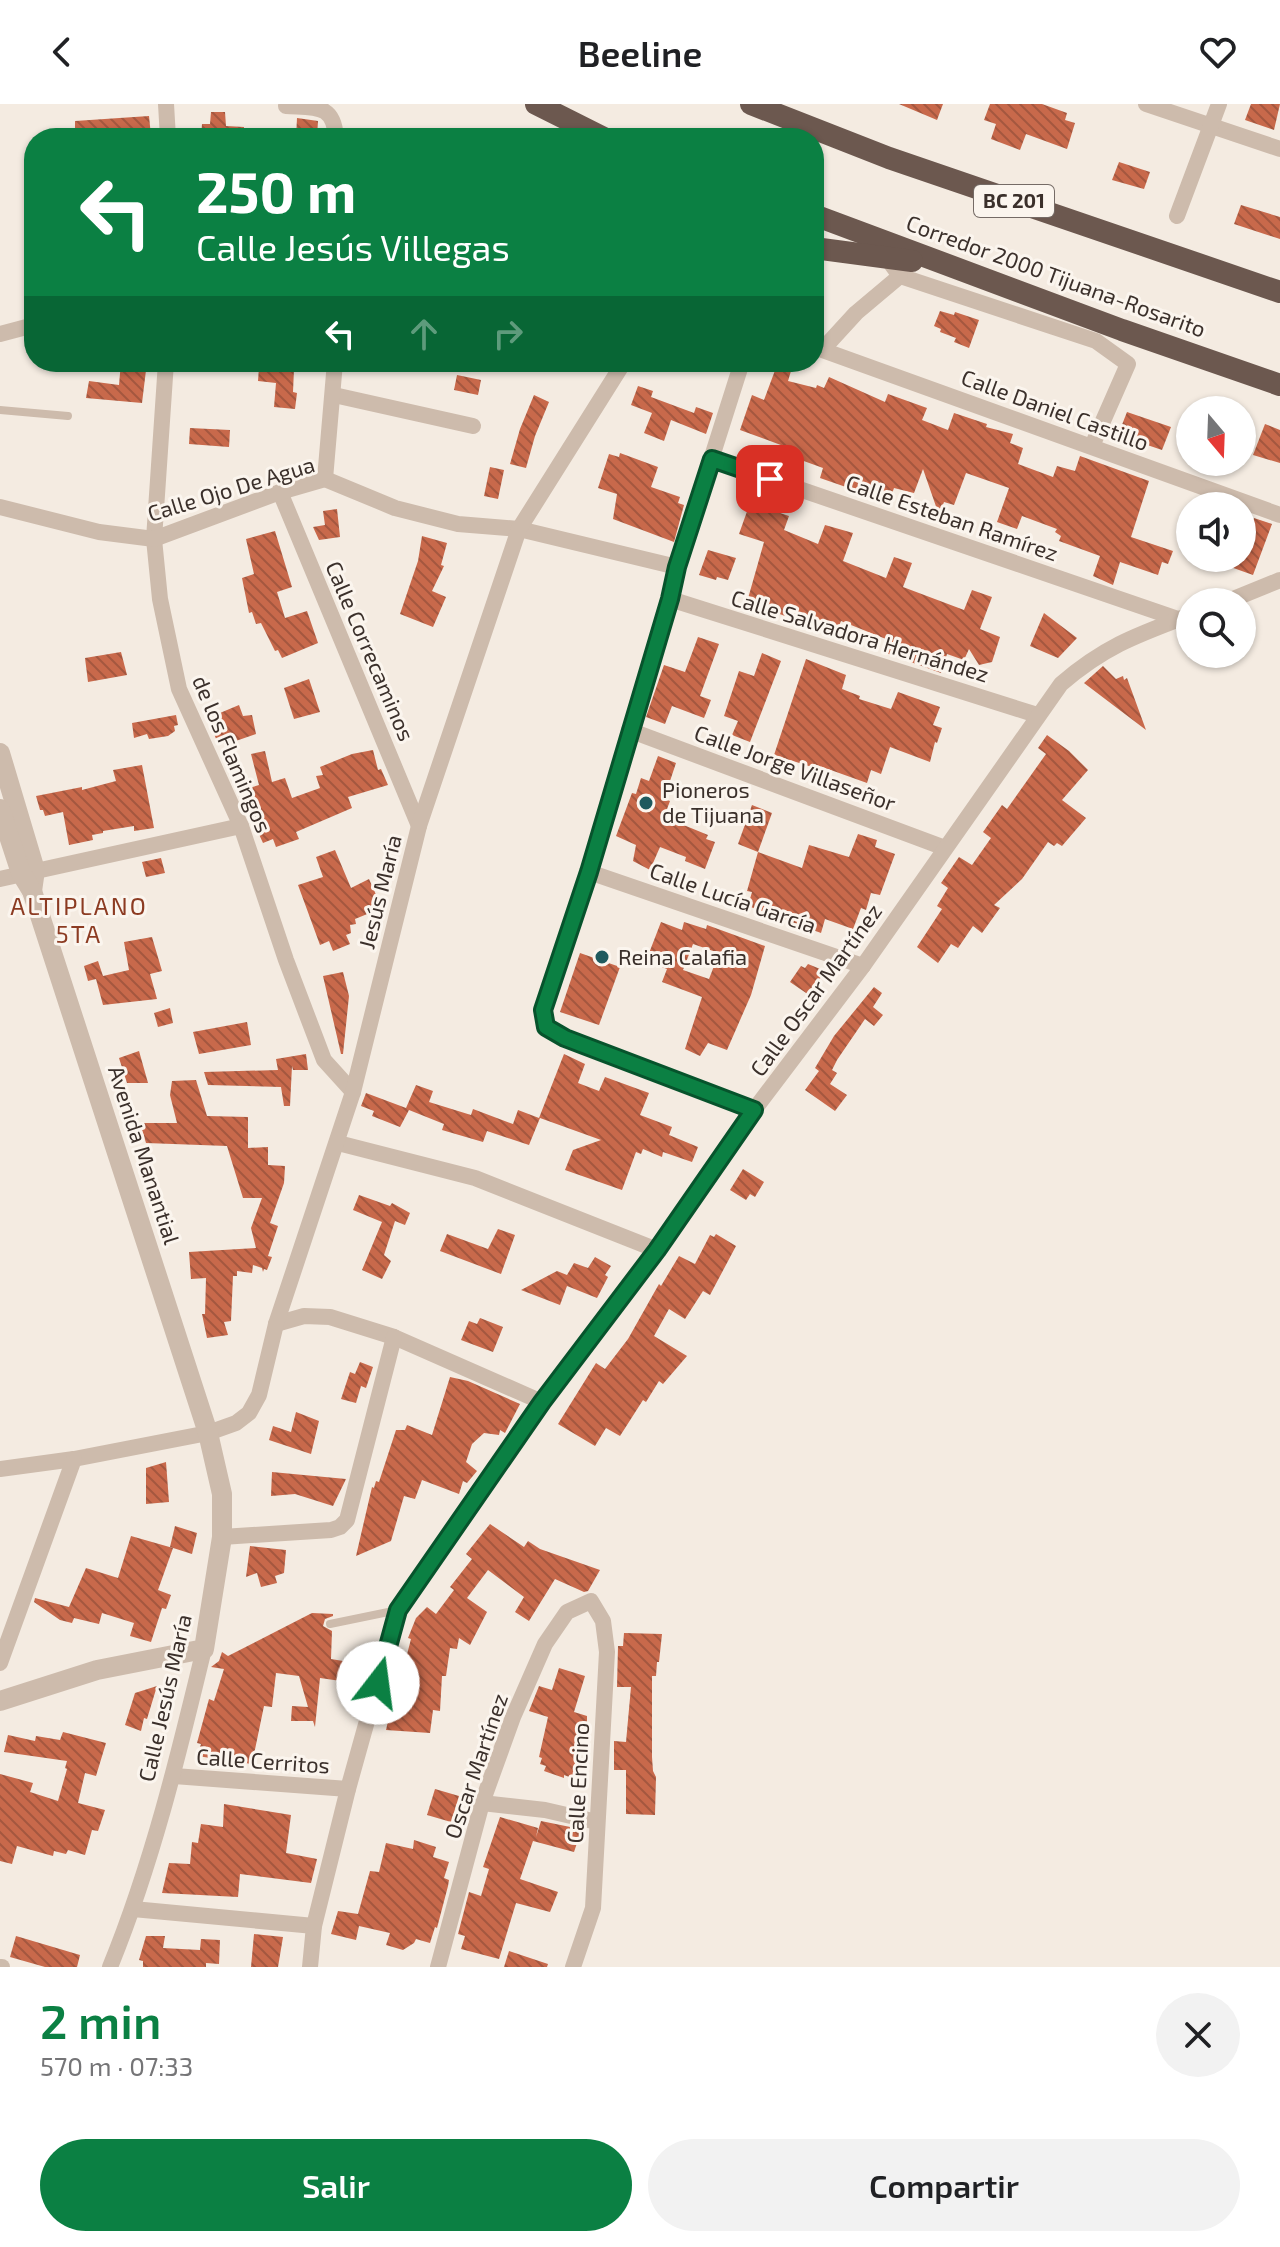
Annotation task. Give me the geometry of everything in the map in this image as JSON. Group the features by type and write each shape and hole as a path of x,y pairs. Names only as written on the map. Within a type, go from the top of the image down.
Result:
{"highway":[{"path":"536,104 584,128"},
{"name":"BC 201","path":"751,104 812,128"},
{"name":"BC 201","path":"824,133 889,158 1280,292"},
{"name":"Corredor 2000 Tijuana-Rosarito","path":"824,219 1280,385"},
{"path":"824,250 894,267 950,266"}],"street":[{"path":"166,104 167,128"},
{"path":"1146,104 1280,149"},
{"path":"1177,216 1219,104"},
{"path":"286,106 324,109 331,113 335,128"},
{"path":"824,343 856,313 894,267 1096,341 1128,364 1092,446"},
{"path":"0,334 24,328"},
{"name":"Calle Daniel Castillo","path":"824,350 1280,515"},
{"name":"de los Flamingos","path":"165,372 154,539 160,599 179,689 241,826 324,1060 353,1092"},
{"path":"325,479 335,372"},
{"name":"Jesús María","path":"0,1469 74,1459 208,1433 236,1423 249,1413 259,1395 276,1324 353,1092 419,826 519,529 618,372"},
{"path":"739,372 677,567 589,872 543,1010 546,1027 565,1038 754,1110"},
{"path":"334,395 473,426"},
{"name":"Calle Esteban Ramírez","path":"712,459 1176,614"},
{"name":"Calle Ojo De Agua","path":"0,507 99,532 154,539 280,492 325,479 395,508 458,524 519,529 677,567"},
{"name":"Calle Correcaminos","path":"280,492 419,826"},
{"path":"1256,590 1280,580"},
{"name":"Calle Salvadora Hernández","path":"670,599 1037,715"},
{"name":"Calle Oscar Martínez","path":"310,1967 314,1926 398,1610 542,1402 657,1250 754,1110 863,966 1061,684 1087,661 1119,642 1176,620"},
{"name":"Calle Jorge Villaseñor","path":"629,730 945,848"},
{"name":"Avenida Manantial","path":"0,753 32,891 208,1433"},
{"name":"Avenida Manantial","path":"0,809 28,872"},
{"path":"0,879 241,826"},
{"name":"Calle Lucía García","path":"589,872 863,966"},
{"path":"338,1143 475,1178 657,1250"},
{"path":"276,1324 304,1316 330,1317 394,1337 542,1402"},
{"path":"222,1537 340,1527 347,1520 394,1337"},
{"name":"Calle Jesús María","path":"110,1967 133,1909 174,1776 204,1649 222,1537 222,1494 208,1433"},
{"path":"0,1663 74,1459"},
{"name":"Oscar Martínez","path":"438,1967 482,1803 513,1717 545,1644 567,1612 591,1601"},
{"name":"Calle Encino","path":"573,1967 593,1908 607,1652 603,1621 591,1601"},
{"path":"0,1701 97,1670 204,1649"},
{"name":"Calle Cerritos","path":"174,1776 348,1789"},
{"path":"482,1803 545,1810 597,1822"},
{"path":"133,1909 314,1926"}],"lane":[{"path":"0,410 68,416"},
{"path":"330,1624 398,1610"}],"building":[{"path":"899,104 943,104 937,120"},
{"path":"990,104 1042,104 1067,113 1065,120 1075,123 1067,149 1026,134 1020,150 991,139 996,124 984,120"},
{"path":"1251,104 1280,104 1274,130 1245,120"},
{"path":"211,112 225,112 226,126 244,128 202,128 202,124 210,124"},
{"path":"149,116 150,128 75,128 75,121"},
{"path":"297,118 318,121 318,128 296,128"},
{"path":"1119,162 1150,172 1144,189 1112,180"},
{"path":"1241,205 1280,217 1280,239 1234,224"},
{"path":"940,311 979,320 969,348 954,342 956,338 934,326"},
{"path":"120,372 146,372 142,403 86,398 89,381 119,385"},
{"path":"259,372 294,372 293,392 297,393 295,409 274,407 276,383 258,381"},
{"path":"774,372 791,372 788,381 816,388 817,385 824,388 829,377 885,402 888,394 927,408 922,420 948,430 954,413 987,424 986,427 1013,434 1010,443 1023,448 1018,464 1053,477 1057,466 1075,471 1080,456 1149,481 1131,537 1173,551 1168,564 1162,562 1158,575 1120,562 1113,585 1093,576 1100,556 1059,541 1061,536 1055,532 1057,529 1022,516 1017,529 997,522 1009,488 966,473 954,505 944,502 939,515 923,469 914,493 894,488 889,502 820,478 823,468 801,460 797,451 740,430 752,395 764,400"},
{"path":"457,375 481,380 478,395 454,390"},
{"path":"638,386 653,391 651,397 694,413 696,407 713,413 706,434 671,420 664,441 644,433 652,413 631,405"},
{"path":"534,395 549,402 526,468 510,464"},
{"path":"1127,412 1171,427 1162,450 1118,435"},
{"path":"1265,424 1280,430 1280,463 1256,456"},
{"path":"190,428 230,430 229,447 189,444"},
{"path":"620,453 658,467 651,487 680,497 678,503 684,505 674,542 613,519 617,494 598,488 609,454 619,457"},
{"path":"490,467 504,470 498,499 484,496"},
{"path":"750,503 789,516 784,530 818,544 825,525 853,533 843,561 886,578 894,557 912,563 903,587 964,610 972,590 992,597 980,629 1000,637 992,662 979,665 969,649 964,660 947,654 941,673 886,653 891,641 841,621 839,626 800,613 796,620 747,602 764,542 739,534"},
{"path":"337,509 340,537 319,540 313,527 325,525 323,511"},
{"path":"1256,519 1272,524 1256,567"},
{"path":"275,531 292,587 277,592 285,618 307,611 318,643 282,658 278,650 275,651 261,623 256,624 252,612 249,613 242,578 254,574 246,539"},
{"path":"422,536 447,543 441,565 444,566 432,591 446,597 433,627 400,614 418,561"},
{"path":"708,550 736,558 728,580 699,575"},
{"path":"1044,613 1077,638 1058,658 1030,646"},
{"path":"698,637 719,644 700,696 711,700 704,718 672,706 665,724 646,717 664,665 685,672"},
{"path":"121,652 127,675 88,682 85,658"},
{"path":"762,653 781,661 750,742 732,735 738,721 724,716 739,671 754,676"},
{"path":"806,659 846,675 842,689 860,696 859,699 891,709 898,692 940,707 933,725 942,728 930,762 890,747 881,774 871,770 867,783 814,764 812,767 774,755"},
{"path":"1103,666 1116,679 1127,678 1146,730 1084,683"},
{"path":"309,679 320,712 294,719 284,688"},
{"path":"239,705 243,716 252,715 256,734 218,744 208,718"},
{"path":"176,715 178,725 168,736 149,739 147,734 134,738 132,723"},
{"path":"1047,735 1088,770 1062,800 1086,818 1062,846 1048,842 1022,879 994,905 1000,908 982,933 973,926 958,948 951,944 938,963 917,947 942,909 937,906 948,888 941,883 959,857 972,865 991,838 983,832 1002,805 1007,809 1046,754 1038,748"},
{"path":"373,750 378,770 381,769 388,785 348,797 352,808 296,832 299,839 276,847 273,839 263,843 239,791 259,785 251,754 265,751 272,782 285,778 292,798 320,788 316,776 323,775 320,767 352,754"},
{"path":"658,756 676,763 664,799 670,801 664,817 708,835 706,839 715,842 705,869 685,861 686,857 660,847 650,870 633,861 636,845 616,836 632,793 636,794 641,778 649,781"},
{"path":"142,765 154,828 134,831 134,826 103,831 92,835 93,840 69,845 63,812 45,816 40,810 36,796 82,787 82,790 116,781 113,770"},
{"path":"752,805 772,813 758,852 738,844"},
{"path":"858,834 877,840 875,847 895,854 880,895 871,893 866,910 861,908 853,929 825,919 821,933 748,906 752,892 747,891 758,852 802,868 809,845 849,857"},
{"path":"335,850 351,888 369,879 382,908 355,919 356,924 350,925 351,933 346,935 350,944 333,951 329,941 320,945 298,885 323,877 316,857"},
{"path":"161,858 165,873 146,877 142,862"},
{"path":"661,922 682,930 684,922 706,929 707,925 765,946 751,995 727,1050 708,1043 700,1056 685,1049 702,997 662,982 667,969 646,961","holes":["693,944 719,953 709,979 683,970"]},
{"path":"152,937 162,971 150,974 157,999 103,1005 96,979 88,981 84,966 98,961 103,976 129,970 124,942"},
{"path":"580,953 620,967 599,1025 560,1012"},
{"path":"808,964 825,971 809,995 790,982 801,966 805,968"},
{"path":"343,972 349,996 341,1054 323,976"},
{"path":"874,987 882,993 873,1007 883,1015 874,1026 865,1019 832,1070 837,1073 830,1084 847,1095 835,1111 805,1090 819,1071 815,1068 834,1036"},
{"path":"170,1008 173,1023 158,1027 154,1013"},
{"path":"247,1022 251,1045 199,1054 193,1032"},
{"path":"139,1051 148,1083 127,1083 119,1058"},
{"path":"306,1054 308,1070 293,1070 292,1066 290,1106 284,1106 281,1087 208,1085 204,1072 278,1070 276,1059"},
{"path":"564,1054 585,1064 578,1083 599,1091 605,1077 649,1093 640,1115 672,1127 669,1135 698,1147 692,1162 663,1152 662,1157 643,1149 641,1154 636,1152 622,1190 565,1170 573,1150 601,1140 540,1118 529,1145 487,1131 483,1142 442,1130 444,1124 409,1110 400,1127 372,1116 374,1111 361,1106 366,1093 406,1108 416,1085 433,1091 429,1102 471,1115 473,1109 513,1124 518,1110 539,1118"},
{"path":"196,1080 207,1116 248,1117 248,1148 268,1147 268,1165 285,1166 284,1183 270,1223 278,1226 268,1256 272,1257 267,1270 263,1272 262,1268 253,1265 252,1273 237,1271 237,1276 233,1276 231,1321 224,1322 228,1335 207,1338 202,1314 205,1314 206,1278 191,1279 189,1252 256,1248 251,1228 262,1198 243,1198 227,1146 146,1143 140,1123 177,1123 170,1095 172,1081"},
{"path":"743,1169 764,1182 755,1197 750,1194 746,1200 730,1190"},
{"path":"359,1195 390,1206 392,1203 410,1213 405,1225 395,1221 384,1255 391,1261 382,1279 362,1270 382,1222 353,1210"},
{"path":"498,1229 515,1235 501,1274 440,1251 447,1234 488,1249"},
{"path":"716,1234 736,1246 710,1295 703,1291 685,1319 669,1309 654,1336 687,1356 663,1384 659,1381 646,1402 643,1400 620,1436 606,1428 595,1446 558,1424 596,1363 605,1369 628,1339 679,1256 695,1264 710,1235 714,1237"},
{"path":"595,1257 611,1266 597,1298 567,1286 560,1305 521,1290 557,1271 567,1275 574,1263 588,1268"},
{"path":"480,1318 503,1327 493,1352 461,1340 469,1321 477,1324"},
{"path":"360,1362 373,1367 366,1388 361,1386 356,1403 341,1399 350,1372 355,1374"},
{"path":"450,1377 468,1381 520,1404 505,1433 500,1430 499,1435 484,1433 472,1444 466,1462 477,1471 467,1483 463,1481 459,1494 422,1480 415,1499 404,1496 391,1541 356,1556 372,1487 376,1481 379,1482 396,1430 405,1430 407,1425 432,1435"},
{"path":"296,1412 319,1421 311,1454 269,1440 273,1426 291,1432"},
{"path":"166,1462 169,1502 146,1504 146,1468"},
{"path":"272,1472 346,1479 333,1506 295,1494 271,1496"},
{"path":"490,1524 524,1547 528,1541 540,1549 600,1570 588,1591 584,1592 555,1579 529,1621 515,1612 524,1597 488,1570 467,1598 487,1612 470,1645 459,1638 457,1649 450,1648 446,1676 442,1676 440,1711 433,1710 430,1733 386,1730 391,1708 403,1711 408,1666 404,1666 411,1639 408,1638 416,1618 427,1607 436,1614 454,1590 450,1587 472,1559 466,1554"},
{"path":"175,1526 197,1533 192,1554 170,1547"},
{"path":"131,1536 173,1548 158,1590 171,1595 166,1609 162,1608 151,1642 130,1636 134,1623 102,1613 99,1624 74,1618 72,1623 60,1620 34,1602 35,1598 69,1607 86,1568 118,1578"},
{"path":"250,1546 286,1550 284,1573 275,1576 277,1583 261,1587 257,1573 246,1577"},
{"path":"312,1613 333,1614 325,1619 323,1626 332,1631 331,1659 343,1661 341,1681 320,1678 315,1727 313,1721 291,1721 292,1706 308,1707 299,1676 276,1673 272,1707 264,1706 252,1764 197,1756 201,1744 197,1743 209,1699 214,1701 224,1669 211,1667 219,1661 222,1652 228,1656"},
{"path":"624,1633 662,1634 656,1676 652,1676 655,1815 626,1814 626,1770 614,1770 614,1741 626,1742 631,1687 617,1687 618,1646 623,1646"},
{"path":"559,1668 585,1676 574,1712 587,1716 587,1736 582,1735 572,1778 544,1771 546,1766 540,1764 542,1758 539,1757 548,1717 529,1711 539,1686 552,1690"},
{"path":"157,1686 141,1731 125,1725 135,1693"},
{"path":"63,1732 106,1743 96,1776 85,1773 78,1803 105,1810 98,1831 92,1830 85,1855 68,1850 66,1854 54,1851 53,1856 17,1846 12,1864 0,1861 0,1774 33,1783 30,1792 58,1801 67,1769 67,1761 4,1752 8,1735 35,1741 36,1736 60,1740"},
{"path":"435,1789 459,1796 451,1822 427,1815"},
{"path":"224,1804 291,1815 286,1853 317,1859 311,1883 240,1874 238,1897 162,1893 169,1863 190,1864 192,1842 198,1843 201,1824 223,1827"},
{"path":"500,1817 538,1828 536,1837 541,1821 580,1829 580,1834 574,1852 533,1841 520,1879 558,1892 550,1912 516,1903 499,1959 461,1949 465,1936 458,1934 469,1892 481,1896 489,1869 483,1867"},
{"path":"414,1840 436,1847 433,1857 449,1862 444,1878 449,1880 448,1886 430,1943 416,1939 403,1950 386,1945 390,1933 359,1926 356,1940 331,1934 338,1911 358,1914 370,1871 379,1872 386,1843 413,1849"},
{"path":"254,1934 283,1937 278,1967 251,1967"},
{"path":"16,1936 80,1955 77,1967 45,1967 10,1957"},
{"path":"146,1936 165,1936 163,1948 200,1950 201,1939 220,1940 219,1964 206,1963 206,1967 143,1967 143,1961 139,1960"},
{"path":"509,1951 548,1964 547,1967 504,1967"}],"place":[{"name":"Pioneros de Tijuana","path":"646,803"},
{"name":"Reina Calafia","path":"602,957"}],"district":[{"name":"ALTIPLANO 5TA","path":"79,921"}],"route":[{"path":"378,1683 398,1610 542,1402 657,1250 754,1110 565,1038 546,1027 543,1010 589,872 677,567 712,459 770,479"}]}
